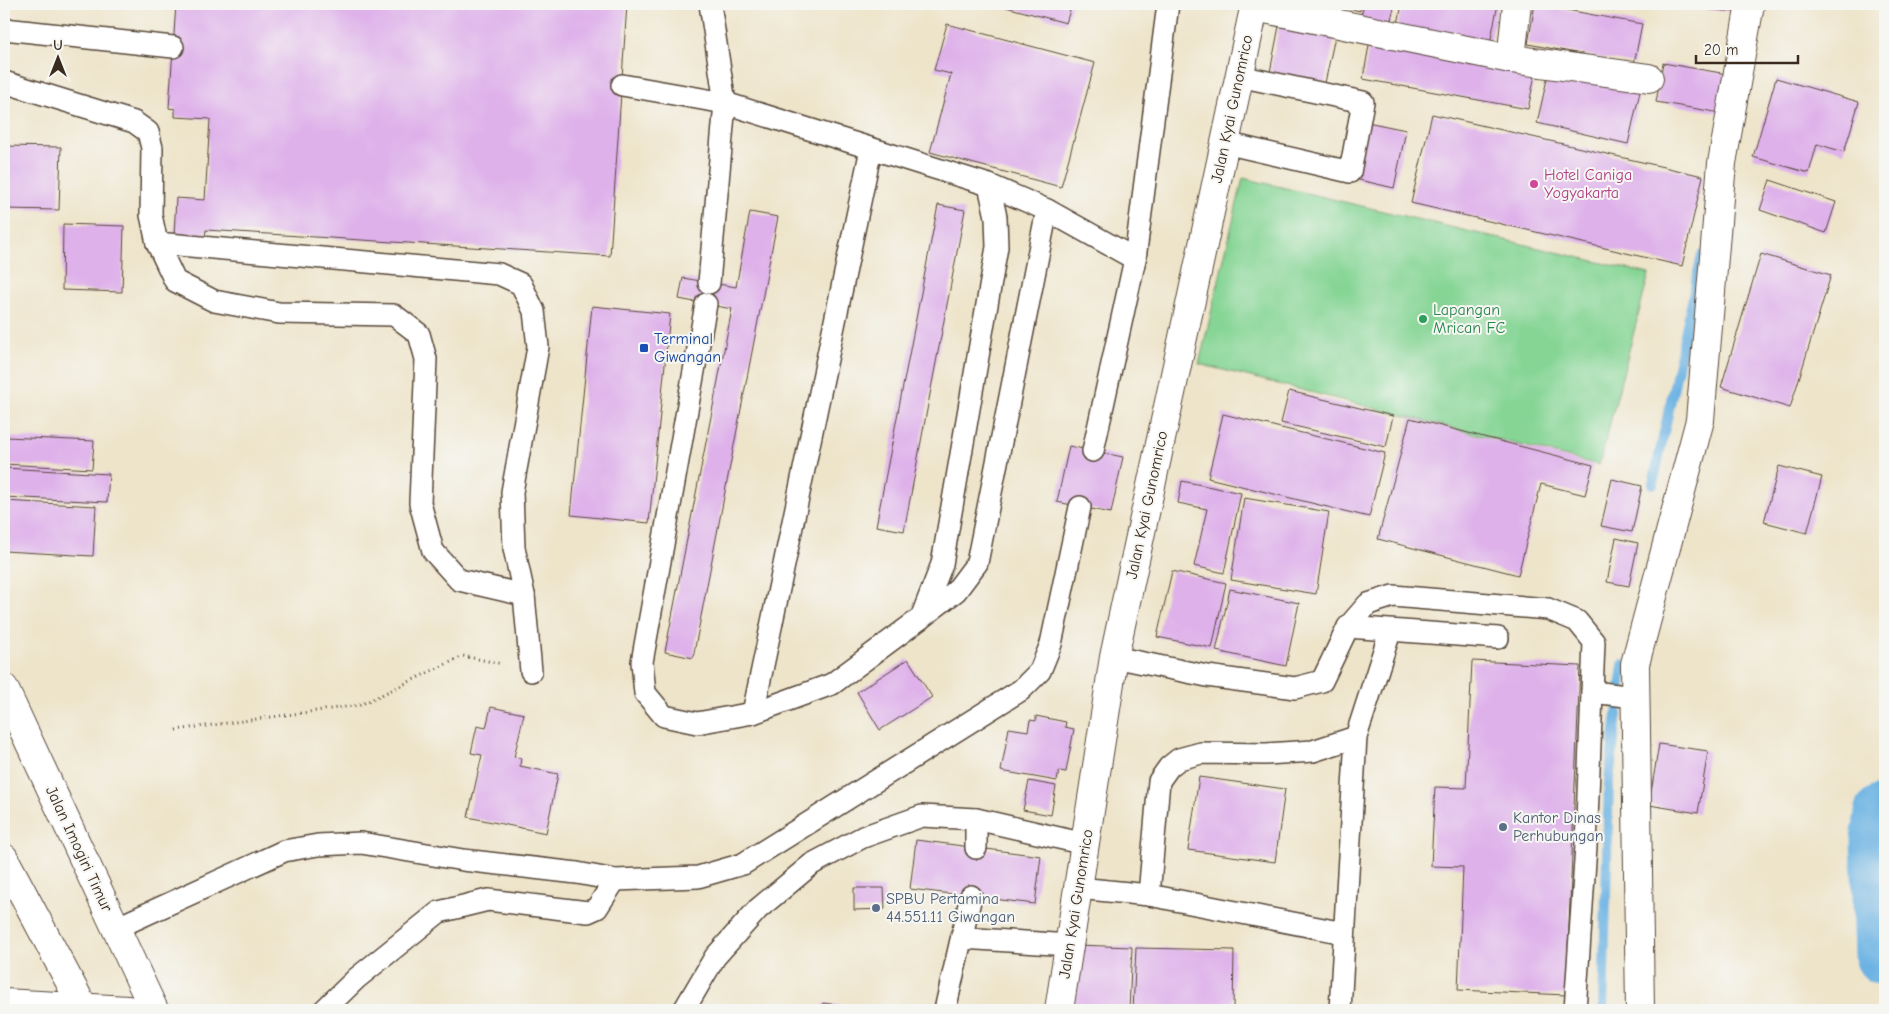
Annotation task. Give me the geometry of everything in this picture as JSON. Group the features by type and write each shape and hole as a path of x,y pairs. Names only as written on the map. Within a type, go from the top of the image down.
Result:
{"main road":[{"path":"1511,58 1517,4"},
{"path":"1640,1010 1630,697 1635,664 1700,420 1722,163 1750,4"},
{"path":"1255,5 1511,58 1649,78"},
{"name":"Jalan Kyai Gunomrico","path":"1059,1010 1114,657 1255,5"},
{"name":"Jalan Imogiri Timur","path":"4,688 154,1010"},
{"path":"4,858 83,1008"},
{"path":"4,1003 128,1010"}],"lane":[{"path":"709,283 725,104 710,4"},
{"path":"1093,451 1134,259 1168,4"},
{"path":"4,28 174,46"},
{"path":"1225,143 1350,172 1363,102 1239,76"},
{"path":"4,82 134,122 148,132 152,148 151,215 157,243 175,281 214,301 279,313 394,315 419,334 426,360 420,503 433,551 459,580 524,595"},
{"path":"622,85 725,104 989,185 1047,210 1134,259"},
{"path":"753,713 871,149"},
{"path":"921,618 942,564 997,247 996,217 989,185"},
{"path":"706,304 642,662 645,693 664,716 697,723 753,713 832,684 956,591 977,562 1047,210"},
{"path":"157,243 499,274 521,284 534,310 538,347 512,492 514,548 524,595 531,671"},
{"path":"116,928 284,851 318,845 361,843 463,860 577,873 615,880 698,877 742,864 1020,690 1040,671 1051,644 1080,507"},
{"path":"1114,657 1207,676 1294,688 1322,681 1348,627 1368,604 1393,596 1548,609 1577,621 1594,642 1598,693 1575,1010"},
{"path":"1348,627 1390,632 1498,638"},
{"path":"1340,1010 1356,737 1390,632"},
{"path":"1598,693 1630,697"},
{"path":"1149,895 1159,781 1179,759 1201,753 1266,754 1313,751 1356,737"},
{"path":"684,1010 715,957 758,909 812,864 863,837 922,816 976,819 1085,844"},
{"path":"976,819 976,848"},
{"path":"324,1010 377,961 439,912 488,900 588,912 597,908 615,880"},
{"path":"1078,888 1149,895 1344,934"},
{"path":"945,1010 971,896"},
{"path":"962,938 1069,945"}],"path":[{"path":"176,730 360,705 463,656 531,671"}],"green space":[{"name":"Lapangan Mrican FC","path":"1243,178 1649,274 1599,465 1199,364"}],"building":[{"path":"176,4 627,4 610,256 206,230 205,238 174,236 176,198 205,200 210,119 175,117 175,109 169,108"},
{"path":"1007,4 1072,4 1066,23 1006,7"},
{"path":"1329,4 1361,4 1360,11"},
{"path":"1364,4 1395,4 1388,31 1359,24"},
{"path":"1402,4 1498,4 1489,48 1397,29"},
{"path":"1535,4 1642,24 1634,64 1528,44"},
{"path":"1582,4 1615,4 1614,11"},
{"path":"1688,4 1741,4 1740,12 1688,8"},
{"path":"1281,16 1337,27 1325,83 1270,72"},
{"path":"947,24 1095,63 1061,187 930,152 951,74 934,70"},
{"path":"1371,34 1537,65 1528,109 1363,79"},
{"path":"1663,63 1727,74 1721,113 1656,102"},
{"path":"1550,66 1641,87 1628,144 1537,123"},
{"path":"1776,78 1859,102 1844,152 1817,144 1809,173 1753,157"},
{"name":"Hotel Caniga Yogyakarta","path":"1432,114 1703,176 1682,266 1411,203"},
{"path":"1367,122 1406,130 1394,188 1355,179"},
{"path":"4,146 61,147 59,210 4,209"},
{"path":"1770,180 1836,202 1826,233 1760,210"},
{"path":"938,205 965,210 904,531 876,526"},
{"path":"750,212 778,217 693,658 665,652 732,309 679,299 683,278 736,287"},
{"path":"4,221 8,221 7,259 4,259"},
{"path":"63,224 124,226 122,292 62,290"},
{"path":"1761,254 1831,275 1790,408 1721,387"},
{"path":"592,306 670,314 649,523 571,515"},
{"path":"1289,391 1393,416 1386,447 1281,423"},
{"path":"1223,414 1385,453 1369,517 1208,478"},
{"path":"1410,418 1593,465 1585,495 1541,484 1518,575 1378,539"},
{"path":"6,437 94,441 92,469 4,464"},
{"path":"1069,446 1123,457 1111,513 1057,502"},
{"path":"1779,466 1822,477 1807,533 1764,522"},
{"path":"4,468 109,474 107,502 4,497"},
{"path":"1612,479 1642,486 1632,532 1601,526"},
{"path":"1182,481 1241,493 1224,573 1194,566 1207,509 1178,503"},
{"path":"1244,498 1329,512 1316,594 1231,580"},
{"path":"4,501 96,506 93,556 4,551"},
{"path":"1616,538 1638,543 1629,586 1607,582"},
{"path":"1172,571 1226,583 1212,648 1157,637"},
{"path":"1230,589 1299,603 1286,666 1216,651"},
{"path":"908,659 932,697 880,730 857,692"},
{"name":"Kantor Dinas Perhubungan","path":"1472,661 1580,666 1566,995 1458,990 1463,867 1431,866 1435,787 1466,788"},
{"path":"491,707 524,714 514,757 521,758 520,766 558,774 546,833 468,817 482,755 471,753 477,726 486,728"},
{"path":"1036,716 1066,722 1065,727 1074,729 1066,772 1059,771 1057,781 1001,771 1009,728 1028,731 1030,720 1036,721"},
{"path":"1659,744 1708,751 1698,813 1649,805"},
{"path":"1199,777 1285,789 1275,862 1188,850"},
{"path":"1029,781 1056,786 1051,815 1023,810"},
{"path":"916,840 1041,856 1035,904 910,889"},
{"path":"854,888 884,888 885,909 854,910"},
{"path":"1076,945 1132,947 1129,1010 1073,1010"},
{"path":"1136,948 1234,950 1233,1010 1133,1010"},
{"path":"823,1003 868,1009 868,1010 822,1010"}],"waterway":[{"path":"1653,484 1702,255"},
{"path":"1603,1010 1609,780 1623,665"},
{"path":"1885,814 1881,841 1885,955"}],"place":[{"name":"Hotel Caniga Yogyakarta","path":"1534,184"},
{"name":"Lapangan Mrican FC","path":"1423,319"},
{"name":"Terminal Giwangan","path":"644,348"},
{"name":"Kantor Dinas Perhubungan","path":"1503,827"},
{"name":"SPBU Pertamina 44.551.11 Giwangan","path":"876,908"}]}
